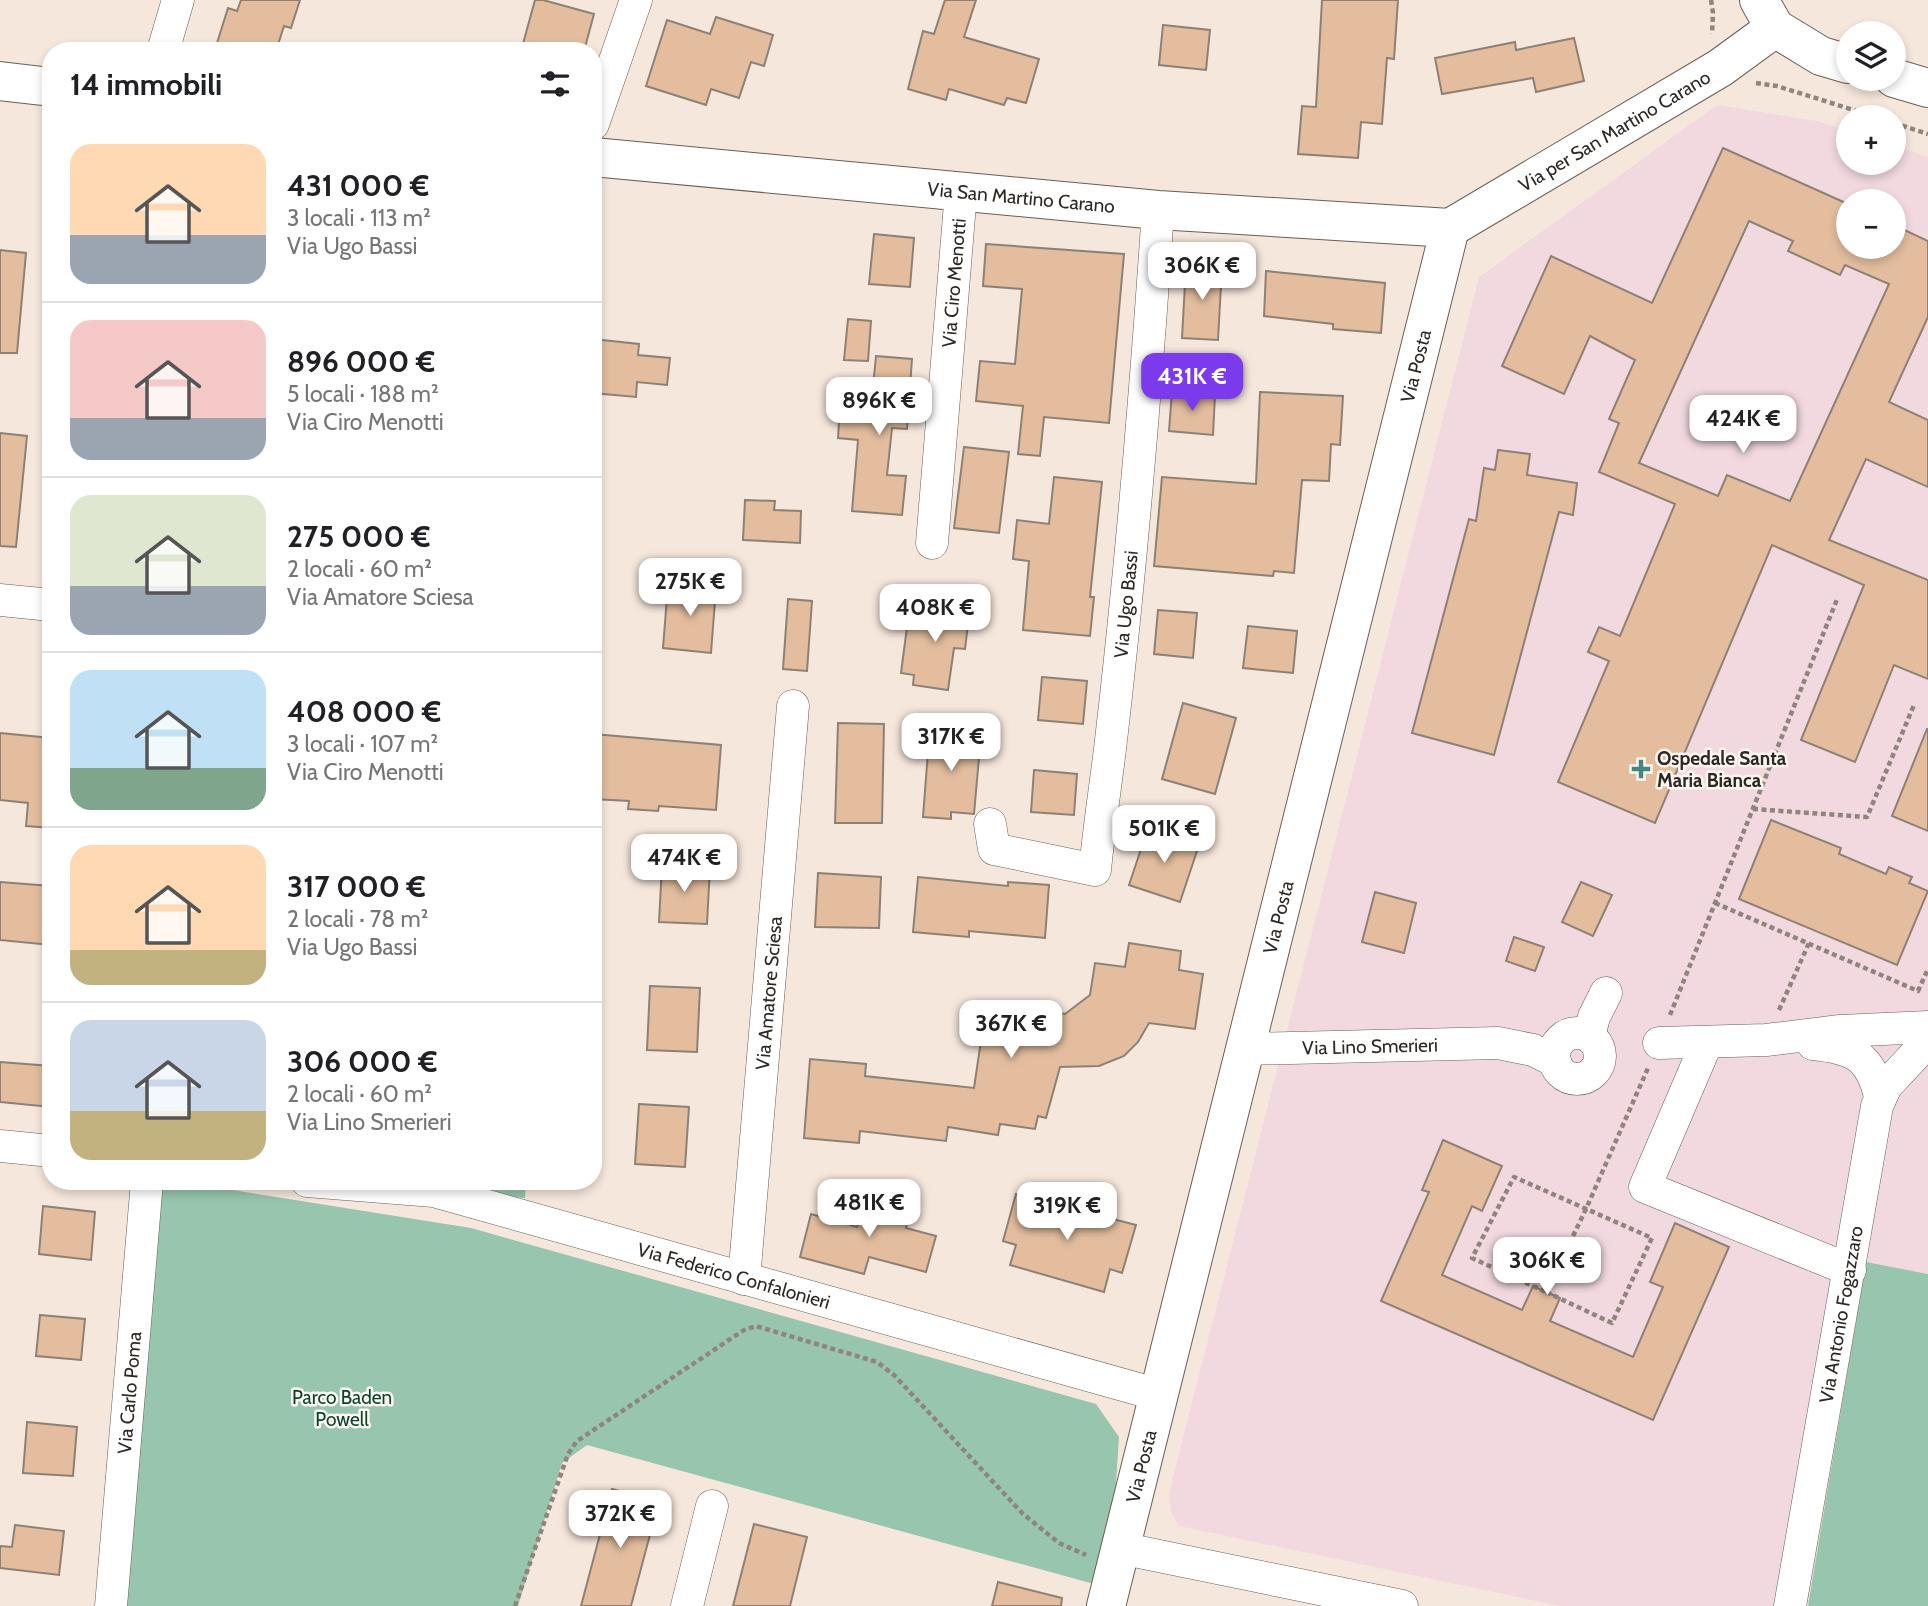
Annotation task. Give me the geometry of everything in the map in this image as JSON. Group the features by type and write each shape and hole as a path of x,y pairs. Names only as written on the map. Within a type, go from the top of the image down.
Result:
{"street":[{"path":"166,42 178,0"},
{"path":"602,98 636,0"},
{"path":"1767,14 1821,56 1836,60"},
{"name":"Via per San Martino Carano","path":"1450,228 1720,68 1767,14"},
{"path":"0,81 42,85"},
{"path":"1906,82 1928,88"},
{"name":"Via San Martino Carano","path":"602,158 1158,210 1450,228"},
{"name":"Via Ciro Menotti","path":"932,543 961,192"},
{"name":"Via Ugo Bassi","path":"990,824 993,849 1095,870 1127,588 1149,346 1158,210"},
{"name":"Via Posta","path":"1106,1606 1450,228"},
{"path":"0,600 42,604"},
{"name":"Via Amatore Sciesa","path":"744,1279 793,706"},
{"name":"Via Lino Smerieri","path":"1244,1048 1498,1043 1510,1037 1570,1044 1594,1017 1606,993"},
{"path":"1659,1043 1766,1040 1840,1031 1928,1027"},
{"path":"1766,1040 1839,1047 1853,1051 1874,1075 1880,1097"},
{"name":"Via Antonio Fogazzaro","path":"1790,1606 1880,1097 1894,1076 1928,1041"},
{"path":"1707,1042 1645,1187 1850,1270"},
{"path":"0,1146 42,1150"},
{"name":"Via Carlo Poma","path":"111,1606 146,1190"},
{"name":"Via Federico Confalonieri","path":"421,1190 434,1191 1159,1395"},
{"path":"687,1606 712,1506"},
{"path":"1118,1557 1402,1606"}],"path":[{"path":"1711,0 1711,48 1728,79 1777,86 1838,105"},
{"path":"1906,127 1928,134"},
{"path":"1546,1292 1586,1209 1659,1043 1838,597"},
{"path":"1753,809 1867,817 1914,705"},
{"path":"1715,903 1918,991 1928,969"},
{"path":"1766,1040 1809,943"},
{"path":"1514,1177 1652,1238 1612,1323 1546,1292 1472,1258 1514,1177"},
{"path":"515,1606 568,1454 577,1441 733,1337 757,1326 877,1362 894,1375 1034,1525 1059,1543 1076,1551 1118,1557"}],"shaded area":[{"name":"Ospedale Santa Maria Bianca","path":"1717,105 1817,121 1836,127 1836,175 1906,175 1906,150 1928,157 1928,1274 1866,1262 1808,1606 1560,1606 1179,1526 1171,1512 1169,1493 1479,277"}],"green space":[{"name":"Parco Baden Powell","path":"161,1190 232,1190 471,1228 1096,1404 1119,1437 1114,1513 1094,1584 587,1445 562,1463 518,1606 125,1606"},
{"path":"429,1190 525,1190 525,1198"},
{"path":"1866,1262 1928,1274 1928,1606 1808,1606"}],"building":[{"path":"241,0 300,0 291,28 284,26 279,42 217,42 228,8 237,11"},
{"path":"535,0 594,14 586,42 523,42"},
{"path":"945,0 976,0 964,37 1039,59 1026,103 1007,98 1004,105 949,89 946,100 908,89 923,31 934,34"},
{"path":"1322,0 1398,0 1394,59 1387,58 1382,124 1361,122 1358,158 1298,154 1302,106 1316,107"},
{"path":"716,17 773,35 764,66 751,62 739,98 711,89 706,105 646,86 667,20 710,34"},
{"path":"1163,25 1210,30 1206,70 1159,65"},
{"path":"1574,38 1584,81 1536,92 1533,78 1442,94 1435,58 1515,42 1516,50"},
{"path":"1723,148 1836,199 1836,259 1906,259 1906,231 1928,241 1928,317 1889,402 1928,420 1928,487 1866,459 1829,540 1928,580 1928,679 1894,665 1855,762 1801,740 1864,585 1772,545 1655,823 1558,782 1609,661 1588,652 1599,627 1620,636 1675,504 1599,472 1619,423 1609,419 1635,360 1590,336 1564,394 1502,366 1551,256 1652,303","holes":["1749,221 1793,241 1788,251 1840,275 1845,265 1889,284 1790,501 1727,475 1718,496 1639,463"]},
{"path":"874,234 914,238 910,287 869,284"},
{"path":"986,244 1124,254 1109,423 1044,417 1040,456 1018,454 1023,406 976,401 980,361 1015,364 1022,289 983,286"},
{"path":"0,250 26,253 17,353 0,353"},
{"path":"1186,265 1222,267 1218,340 1182,338"},
{"path":"1266,271 1385,283 1381,333 1333,329 1333,324 1264,316"},
{"path":"848,319 871,321 868,361 844,360"},
{"path":"602,340 639,344 638,355 670,358 667,385 637,382 636,397 602,394"},
{"path":"876,356 912,359 907,429 892,428 887,475 906,476 902,515 852,511 858,440 838,438 840,405 871,407"},
{"path":"1172,391 1215,395 1213,435 1169,431"},
{"path":"1260,392 1343,396 1340,445 1331,444 1329,481 1302,480 1294,573 1274,571 1273,576 1154,566 1162,477 1256,484"},
{"path":"0,433 27,436 16,547 0,546"},
{"path":"964,447 1009,452 999,533 954,528"},
{"path":"1498,450 1530,454 1527,475 1577,483 1573,515 1559,512 1494,755 1412,733 1469,519 1476,521 1484,468 1495,470"},
{"path":"1054,477 1102,482 1090,597 1094,597 1090,636 1023,630 1029,561 1013,559 1017,520 1049,524"},
{"path":"745,500 775,501 774,510 801,511 800,543 743,540"},
{"path":"668,584 716,588 711,653 663,648"},
{"path":"788,599 812,601 807,671 783,669"},
{"path":"920,601 970,608 965,649 954,648 948,690 913,685 914,675 901,673 907,627 916,629"},
{"path":"1158,610 1197,613 1193,658 1154,654"},
{"path":"1248,626 1297,631 1293,673 1243,668"},
{"path":"1042,677 1087,681 1083,724 1038,720"},
{"path":"1183,703 1236,718 1215,794 1162,779"},
{"path":"838,723 884,724 882,823 835,823"},
{"path":"930,726 956,728 955,733 981,735 974,814 951,812 951,819 923,817"},
{"path":"1928,729 1928,831 1892,816"},
{"path":"0,733 42,737 42,827 26,826 28,803 0,800"},
{"path":"602,735 721,745 716,810 659,806 658,811 628,809 629,801 602,800"},
{"path":"1034,770 1077,774 1074,815 1031,812"},
{"path":"1771,820 1841,848 1839,854 1886,874 1889,867 1912,877 1909,883 1928,891 1897,965 1739,899"},
{"path":"1148,828 1199,845 1180,902 1129,885"},
{"path":"662,865 710,867 707,924 659,922"},
{"path":"818,873 881,877 879,928 815,927"},
{"path":"918,877 1008,886 1008,882 1049,885 1045,938 969,931 969,937 913,932"},
{"path":"0,882 42,885 42,944 0,940"},
{"path":"1581,882 1612,895 1593,936 1562,922"},
{"path":"1375,892 1416,903 1404,953 1362,942"},
{"path":"1514,937 1544,947 1535,971 1506,961"},
{"path":"1129,943 1181,951 1179,970 1203,974 1195,1029 1149,1023 1138,1042 1124,1056 1099,1066 1060,1067 1046,1118 1038,1116 1035,1129 1000,1124 998,1135 948,1127 946,1141 860,1131 859,1143 804,1138 810,1059 866,1064 865,1076 974,1088 983,1027 1020,1032 1024,1008 1065,1014 1090,995 1095,963 1125,967"},
{"path":"650,986 700,988 697,1052 647,1050"},
{"path":"0,1062 42,1065 42,1106 0,1102"},
{"path":"639,1104 689,1107 685,1167 635,1164"},
{"path":"1443,1140 1502,1166 1482,1211 1472,1206 1442,1275 1522,1310 1533,1286 1560,1298 1550,1321 1633,1357 1663,1287 1650,1282 1675,1223 1729,1247 1653,1420 1381,1301 1429,1192 1422,1190"},
{"path":"1016,1194 1136,1225 1122,1273 1110,1269 1104,1292 1010,1265 1016,1245 1003,1241"},
{"path":"865,1196 911,1208 906,1228 936,1236 926,1272 869,1257 864,1274 800,1257 811,1214 857,1227"},
{"path":"43,1206 95,1212 91,1260 39,1254"},
{"path":"40,1315 85,1319 81,1360 36,1356"},
{"path":"27,1422 77,1427 73,1476 23,1473"},
{"path":"612,1489 659,1501 631,1606 581,1606"},
{"path":"754,1524 807,1537 790,1606 733,1606"},
{"path":"15,1525 64,1531 59,1575 0,1568 0,1546 12,1547"},
{"path":"998,1582 1062,1598 1061,1606 992,1606"}],"place":[{"name":"Ospedale Santa Maria Bianca","path":"1641,769"}]}
